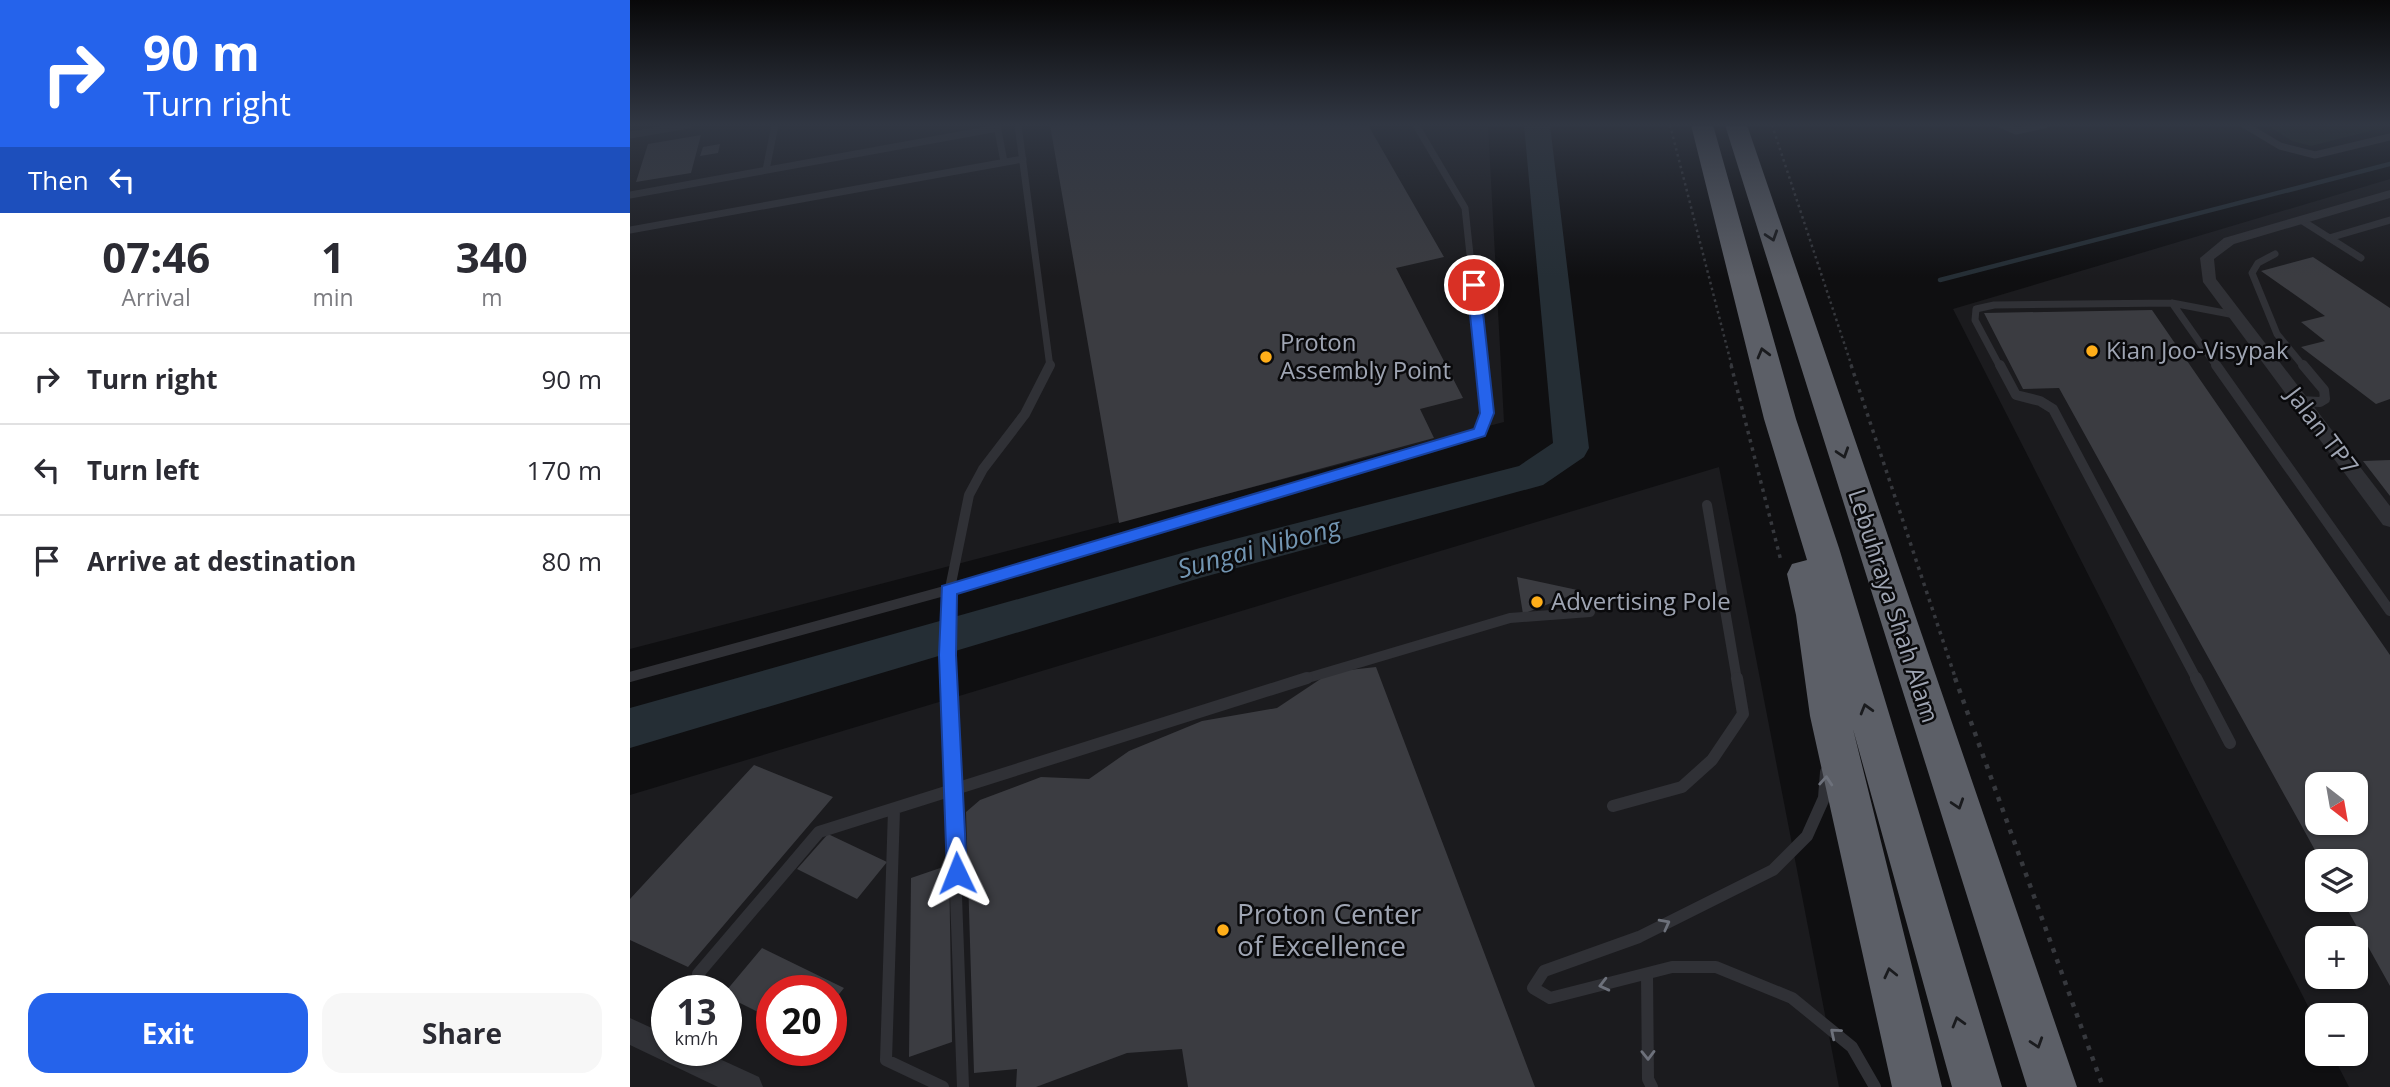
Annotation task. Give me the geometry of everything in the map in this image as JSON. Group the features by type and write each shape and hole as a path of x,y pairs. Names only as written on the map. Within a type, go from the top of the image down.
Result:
{"highway":[{"name":"Lebuhraya Shah Alam","path":"1715,176 1780,419 1821,548 1977,1087"},
{"name":"Lebuhraya Shah Alam","path":"1752,176 2052,1087"},
{"path":"1780,419 1786,497 1815,615 1830,716 1917,1087"}],"street":[{"name":"Jalan TP7","path":"2390,194 2229,240 2207,258 2208,279 2390,520"},
{"path":"630,1031 651,1041"},
{"path":"704,1066 749,1087"}],"lane":[{"path":"630,195 734,176"},
{"path":"630,230 929,176"},
{"path":"963,1087 946,608 969,495 983,469 1025,414 1049,368 1025,176"},
{"path":"630,677 948,590 1480,432 1487,413 1465,208 1446,176"},
{"path":"2329,238 2390,219"},
{"path":"2301,220 2361,258"},
{"path":"2275,254 2258,263 2252,273 2277,334 2324,390 2325,399 2320,402 2300,401"},
{"path":"2230,743 2053,409 2040,401 2016,395 1975,320 1976,309 1994,305 2172,303 2235,315"},
{"path":"2172,303 2390,611"},
{"path":"1613,806 1682,787 1712,760 1743,714 1744,701 1707,505"},
{"path":"698,974 819,832 954,792 1354,663 1510,618 1590,612"},
{"path":"1830,716 1824,798 1807,836 1773,870 1639,937 1544,971 1532,988 1550,999 1672,967 1716,967 1792,998 1852,1047 1875,1087"},
{"path":"894,810 886,1060 943,1087"},
{"path":"1647,974 1648,1079 1652,1087"}],"path":[{"path":"1683,176 1784,571"},
{"path":"1789,176 1946,654 2103,1087"}],"shaded area":[{"path":"630,176 1491,176 1504,422 630,649"},
{"path":"2390,179 2390,1087 2349,1087 2338,1066 2368,1066 2368,1003 2306,1003 1953,309"},
{"path":"1719,467 1839,1087 630,1087 630,795"}],"building":[{"path":"638,176 674,176 636,182"},
{"name":"Proton Assembly Point","path":"1059,176 1397,176 1444,257 1396,268 1463,398 1420,409 1434,438 1119,523"},
{"path":"2313,257 2390,308 2390,399 2376,404 2301,347 2325,341 2301,322 2325,316 2261,271"},
{"path":"2152,310 2390,655 2390,986 2368,947 2368,926 2357,926 2349,912 2368,912 2368,849 2314,849 2307,835 2368,835 2368,772 2305,772 2305,832 2059,388 2023,389 1984,313"},
{"path":"2390,460 2390,496 2363,461"},
{"name":"Advertising Pole","path":"1517,577 1582,591 1523,614"},
{"name":"Proton Center of Excellence","path":"1376,667 1535,1087 1188,1087 1182,1049 1127,1053 1036,1087 1016,1087 1017,1069 974,1073 966,812 980,800 1041,777 1089,779 1129,751 1202,721 1277,708 1331,672"},
{"path":"754,765 833,797 688,967 630,940 630,899"},
{"path":"828,834 887,862 857,899 797,869"},
{"path":"949,865 952,1042 909,1057 911,878"},
{"path":"762,948 817,975 756,975 756,1011 742,1004 742,975 739,975"}],"waterway":[{"name":"Sungai Nibong","path":"630,728 1200,563 1530,476 1571,448 1542,176"},
{"path":"1940,280 2345,176"}],"place":[{"name":"Kian Joo-Visypak","path":"2092,351"},
{"name":"Proton Assembly Point","path":"1266,357"},
{"name":"Advertising Pole","path":"1537,602"},
{"name":"Proton Center of Excellence","path":"1223,930"}],"route":[{"path":"957,873 953,736 947,655 948,590 1480,432 1487,413 1474,285"}]}
